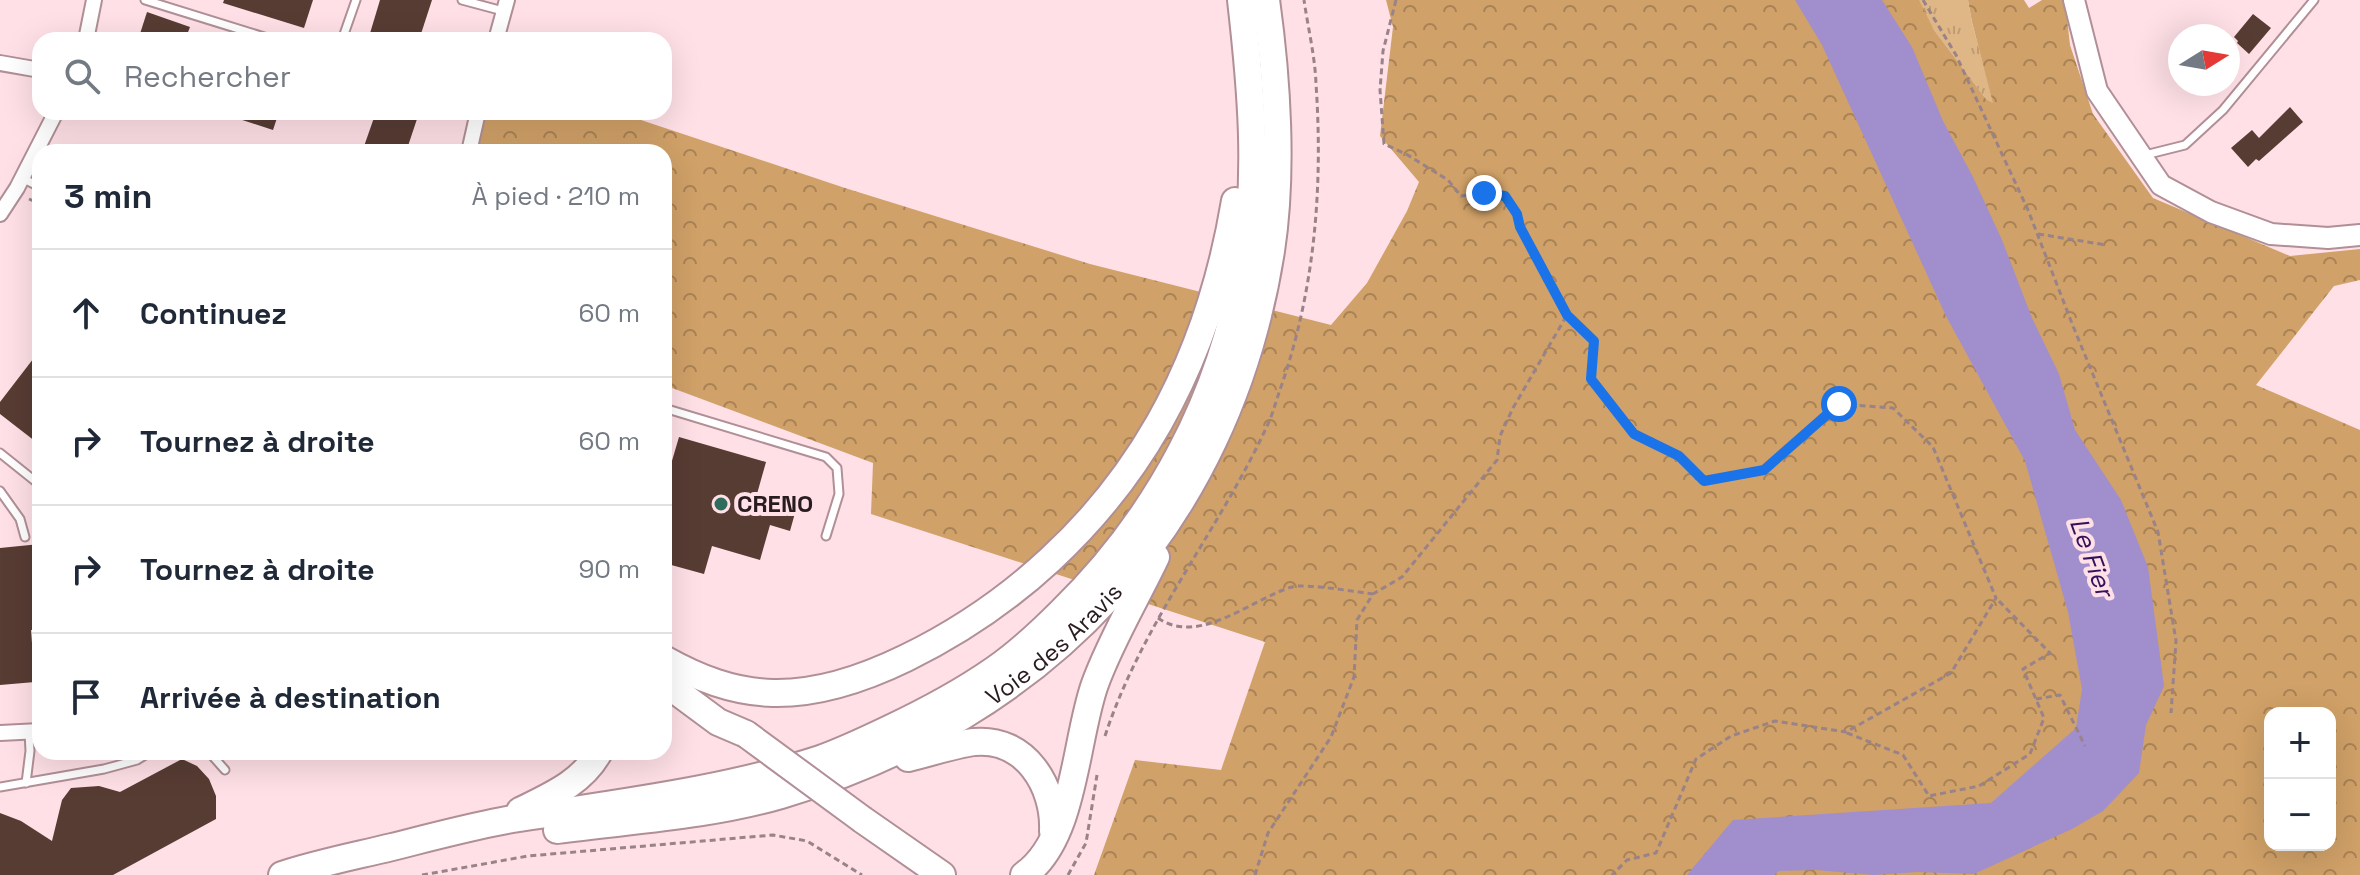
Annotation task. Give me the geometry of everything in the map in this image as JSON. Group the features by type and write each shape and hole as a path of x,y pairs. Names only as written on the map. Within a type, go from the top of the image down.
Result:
{"highway":[{"name":"Voie des Aravis","path":"282,875 318,863 502,821 714,785 831,754 956,695 1031,642 1100,572 1128,538 1192,431 1222,355 1245,261 1251,201 1252,128 1241,0"},
{"name":"Voie des Aravis","path":"387,848 543,832 725,808 814,784 894,753 934,733 1003,689 1087,621 1163,532 1193,482 1234,396 1250,347 1263,298 1277,179 1276,122 1266,0"},
{"path":"672,663 723,685 755,691 790,693 846,682 895,663 950,635 1001,601 1054,556 1097,512 1140,454 1184,374 1203,328 1230,229 1249,75"},
{"path":"1024,875 1045,854 1060,821 1097,677 1193,482"},
{"path":"723,685 731,712 746,734"},
{"path":"672,688 718,722 746,734 942,875"},
{"path":"814,784 951,747 974,742 994,743 1019,753 1041,776 1052,807 1052,839"},
{"path":"502,821 570,784 593,760"}],"street":[{"path":"88,32 94,0"},
{"path":"2074,0 2097,91 2161,185 2211,212 2271,234 2328,238 2360,235"},
{"path":"498,32 506,6"},
{"path":"0,63 32,69"},
{"path":"40,144 52,120"},
{"path":"471,144 476,120"},
{"path":"0,214 32,159"},
{"path":"0,733 32,731"}],"lane":[{"path":"145,0 248,32"},
{"path":"345,32 356,0"},
{"path":"462,0 506,6"},
{"path":"2139,156 2185,145 2223,110 2314,0"},
{"path":"22,178 32,183"},
{"path":"672,410 826,457 837,468 839,494 826,536"},
{"path":"0,453 32,479"},
{"path":"0,491 20,519 25,537"},
{"path":"26,783 32,741"},
{"path":"0,787 132,760"},
{"path":"216,760 225,770"}],"path":[{"path":"1396,0 1383,51 1380,90 1384,144 1448,180 1461,196 1484,193 1505,196 1567,315 1594,341 1591,379 1634,434 1679,456 1704,481 1764,470 1839,404 1893,408 1933,447 1996,598 2050,653 2023,669 2044,718 2030,754 1979,786 1929,796 1903,755 1842,731"},
{"path":"1923,0 1956,55 2038,234 2158,532 2176,641 2171,713"},
{"path":"2038,234 2106,245"},
{"path":"1255,875 1268,833 1331,737 1354,677 1357,620 1373,594 1402,577 1497,460 1500,436 1513,408 1567,315"},
{"path":"1158,618 1168,625 1203,626 1294,586 1373,594"},
{"path":"1612,875 1627,860 1656,853 1696,759 1731,736 1775,721 1846,732 1951,673 1996,598"},
{"path":"2036,699 2060,695 2085,746"},
{"path":"422,875 528,856 773,835 807,841 862,875"}],"green space":[{"path":"1386,0 1919,0 1934,30 1986,99 1993,103 1968,0 2024,0 2029,8 2042,0 2065,0 2070,45 2093,114 2153,198 2290,256 2360,249 2360,280 2334,286 2256,385 2360,430 2360,875 1094,875 1135,760 1221,770 1265,642 871,514 873,463 672,388 672,144 475,144 479,120 641,120 845,188 1090,264 1331,325 1367,283 1407,211 1419,182 1380,136 1393,27"},
{"path":"1917,0 1968,0 1994,104 1986,99 1934,30"}],"water":[{"name":"Le Fier","path":"1795,0 1882,0 1912,47 1943,121 2002,240 2032,318 2059,374 2075,430 2121,500 2148,567 2164,686 2146,725 2139,773 2103,811 2072,829 1974,874 1917,872 1874,875 1816,870 1779,871 1774,875 1687,875 1733,820 1991,803 2076,728 2082,689 2068,612 2025,461 1946,316 1822,45"}],"building":[{"path":"224,0 313,0 304,28 223,3"},
{"path":"380,0 432,0 422,32 370,32"},
{"path":"147,12 190,27 188,32 141,32"},
{"path":"2253,14 2271,28 2249,54 2240,46 2240,30"},
{"path":"2290,107 2303,122 2248,167 2231,148 2252,130 2259,138"},
{"path":"242,120 276,120 273,130"},
{"path":"373,120 417,120 409,144 365,144"},
{"path":"32,360 32,439 0,414 0,402"},
{"name":"CRENO","path":"679,437 766,462 757,494 780,500 777,508 795,513 790,531 770,525 760,560 712,546 704,574 672,565 672,461"},
{"path":"32,545 32,682 0,685 0,548"},
{"path":"184,760 197,766 209,779 216,796 216,819 113,875 0,875 0,813 21,821 52,841 62,800 71,788 99,786 120,792"}],"place":[{"name":"CRENO","path":"721,504"}],"route":[{"path":"1484,193 1505,196 1567,315 1594,341 1591,379 1634,434 1679,456 1704,481 1764,470 1839,404"}]}
